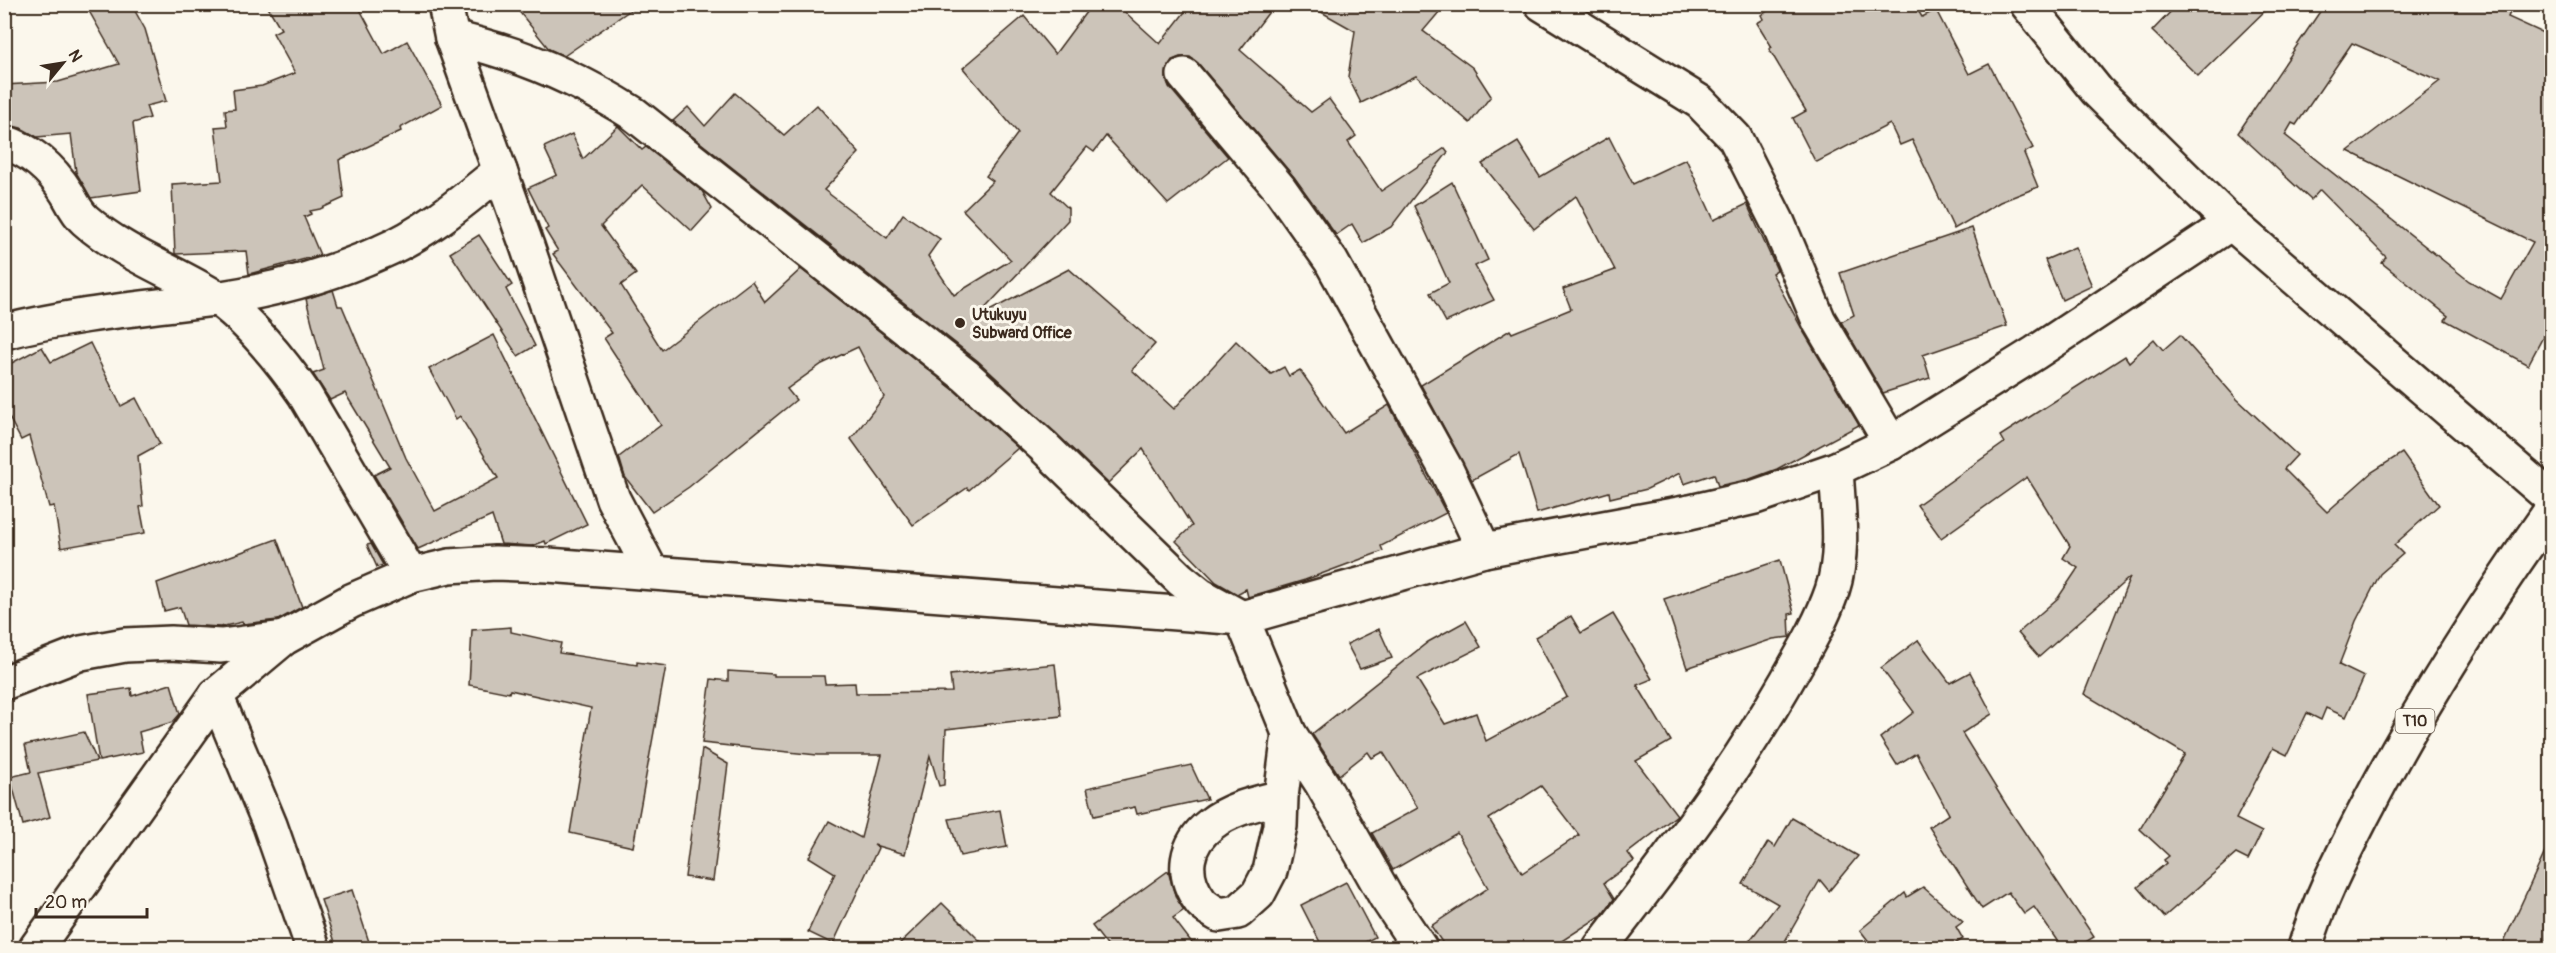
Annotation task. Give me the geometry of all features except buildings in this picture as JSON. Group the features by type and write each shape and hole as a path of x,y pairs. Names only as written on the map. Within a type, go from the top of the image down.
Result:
{"main road":[{"path":"445,4 452,38 613,499 651,571"},
{"path":"1542,4 1700,102 1735,138 1778,223 1819,321 1891,443"},
{"path":"2027,4 2097,91 2231,223 2552,499"},
{"path":"452,38 511,54 585,86 634,114 949,363 1042,445 1180,579 1200,595 1242,618 1289,733 1322,784 1386,897 1420,948"},
{"path":"1184,75 1280,189 1331,261 1447,471 1484,550"},
{"path":"4,142 20,147 35,157 58,180 83,219 111,239 217,298 249,328 288,370 305,394 411,575"},
{"path":"4,332 36,324 151,305 217,298 300,280 381,252 412,236 448,213 500,171"},
{"path":"36,948 216,695 284,638 351,601 411,575 449,566 495,563 651,571 1242,618 1484,550 1712,507 1785,488 1836,469 1891,443 2035,353 2231,223"},
{"path":"1600,948 1653,880 1736,765 1808,643 1833,590 1840,550 1836,469"},
{"name":"T10","path":"2305,948 2337,867 2381,780 2485,605 2552,509"},
{"path":"4,683 81,653 125,645 171,643 222,646 284,638"},
{"path":"216,695 270,825 313,948"},
{"path":"1281,797 1289,733"}],"place":[{"name":"Utukuyu Subward Office","path":"960,323"}]}
